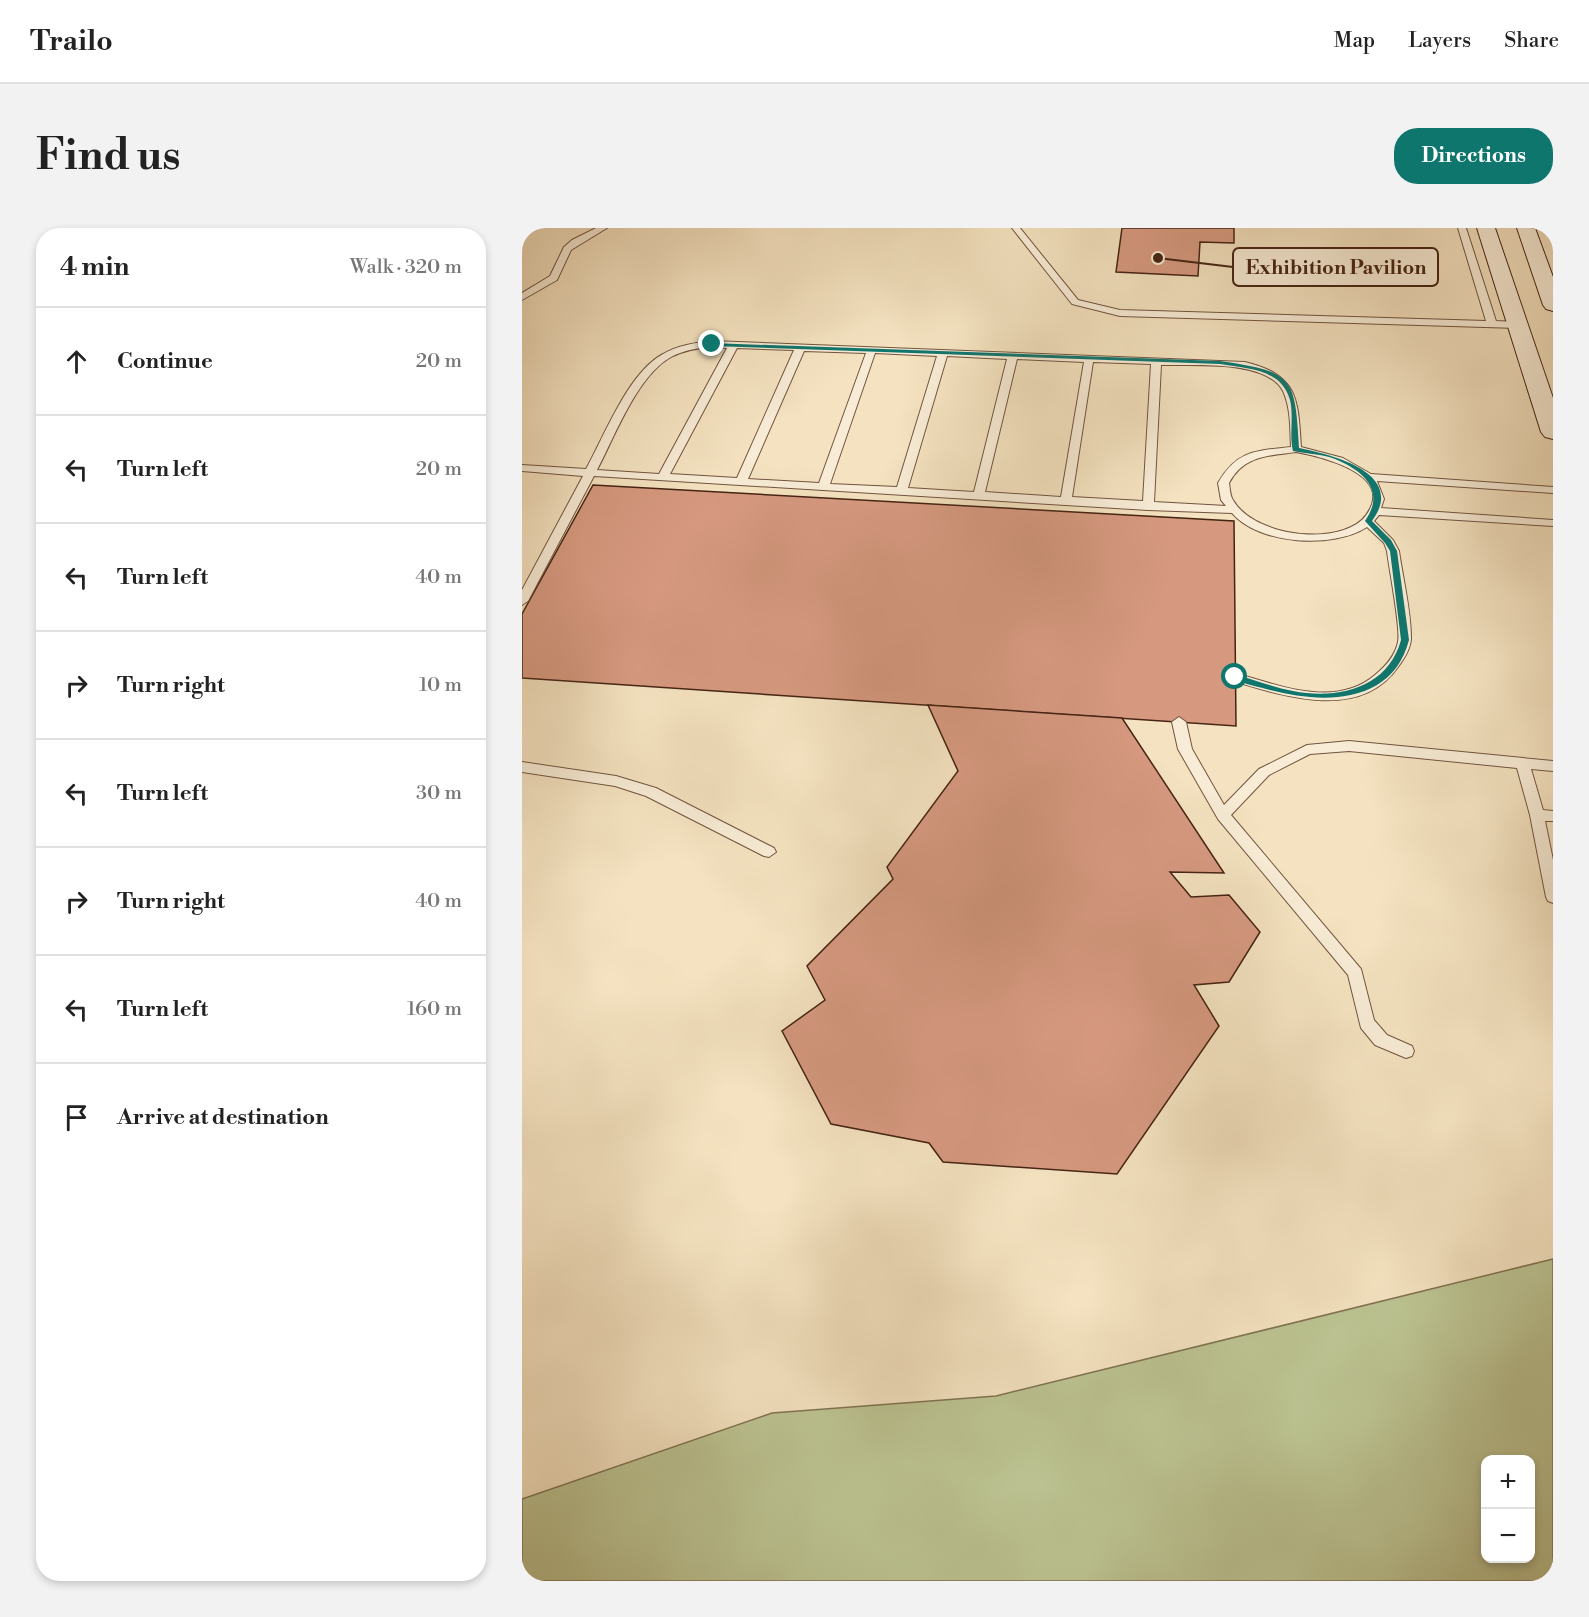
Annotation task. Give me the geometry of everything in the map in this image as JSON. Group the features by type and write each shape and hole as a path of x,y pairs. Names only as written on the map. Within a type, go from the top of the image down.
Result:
{"main road":[{"path":"1486,228 1553,432"},
{"path":"1526,228 1553,305"}],"lane":[{"path":"522,297 554,278 567,249 575,242 603,228"},
{"path":"1016,228 1075,302 1096,309 1120,313 1518,325"},
{"path":"1462,228 1492,324"},
{"path":"663,477 734,344"},
{"path":"522,601 642,379 656,363 689,346 734,344 801,346 1245,365 1264,369 1278,376 1293,399 1296,449"},
{"path":"741,482 801,346"},
{"path":"823,487 872,349"},
{"path":"901,492 943,352"},
{"path":"979,496 1012,355"},
{"path":"1066,502 1089,359"},
{"path":"1148,507 1156,361"},
{"path":"1553,490 1368,477 1337,458 1296,449 1259,453 1233,467 1225,477 1222,487 1224,499 1232,510 1260,529 1300,538 1339,535 1372,516 1553,522"},
{"path":"522,468 1148,507 1232,510"},
{"path":"1368,477 1379,499 1372,516"},
{"path":"1235,677 1293,694 1315,696 1350,692 1376,684 1391,670 1402,654 1405,640 1393,551 1372,516"},
{"path":"1179,722 1185,749 1223,815 1355,973 1367,1023 1381,1040 1406,1051"},
{"path":"1223,815 1264,772 1307,750 1349,746 1553,766"},
{"path":"1523,764 1553,897"},
{"path":"522,767 616,781 651,792 769,852"},
{"path":"1536,816 1553,816"}],"green space":[{"path":"1553,1259 1553,1581 522,1581 522,1499 772,1413 996,1396"}],"building":[{"path":"1122,228 1234,228 1234,243 1200,242 1198,276 1116,272"},
{"path":"593,485 1234,521 1236,726 522,678 522,614"},
{"path":"928,705 1122,718 1224,873 1170,872 1191,897 1229,895 1260,932 1229,982 1194,985 1219,1026 1117,1174 943,1162 929,1143 831,1124 782,1031 825,1000 807,966 893,879 887,867 958,771"}],"place":[{"name":"Exhibition Pavilion","path":"1158,258"}],"route":[{"path":"712,344 1220,363 1264,369 1278,376 1287,385 1293,399 1296,449 1317,452 1354,466 1368,477 1376,488 1379,499 1376,511 1368,521 1392,547 1405,640 1402,654 1391,670 1376,684 1350,692 1315,696 1293,694 1235,677"}]}
